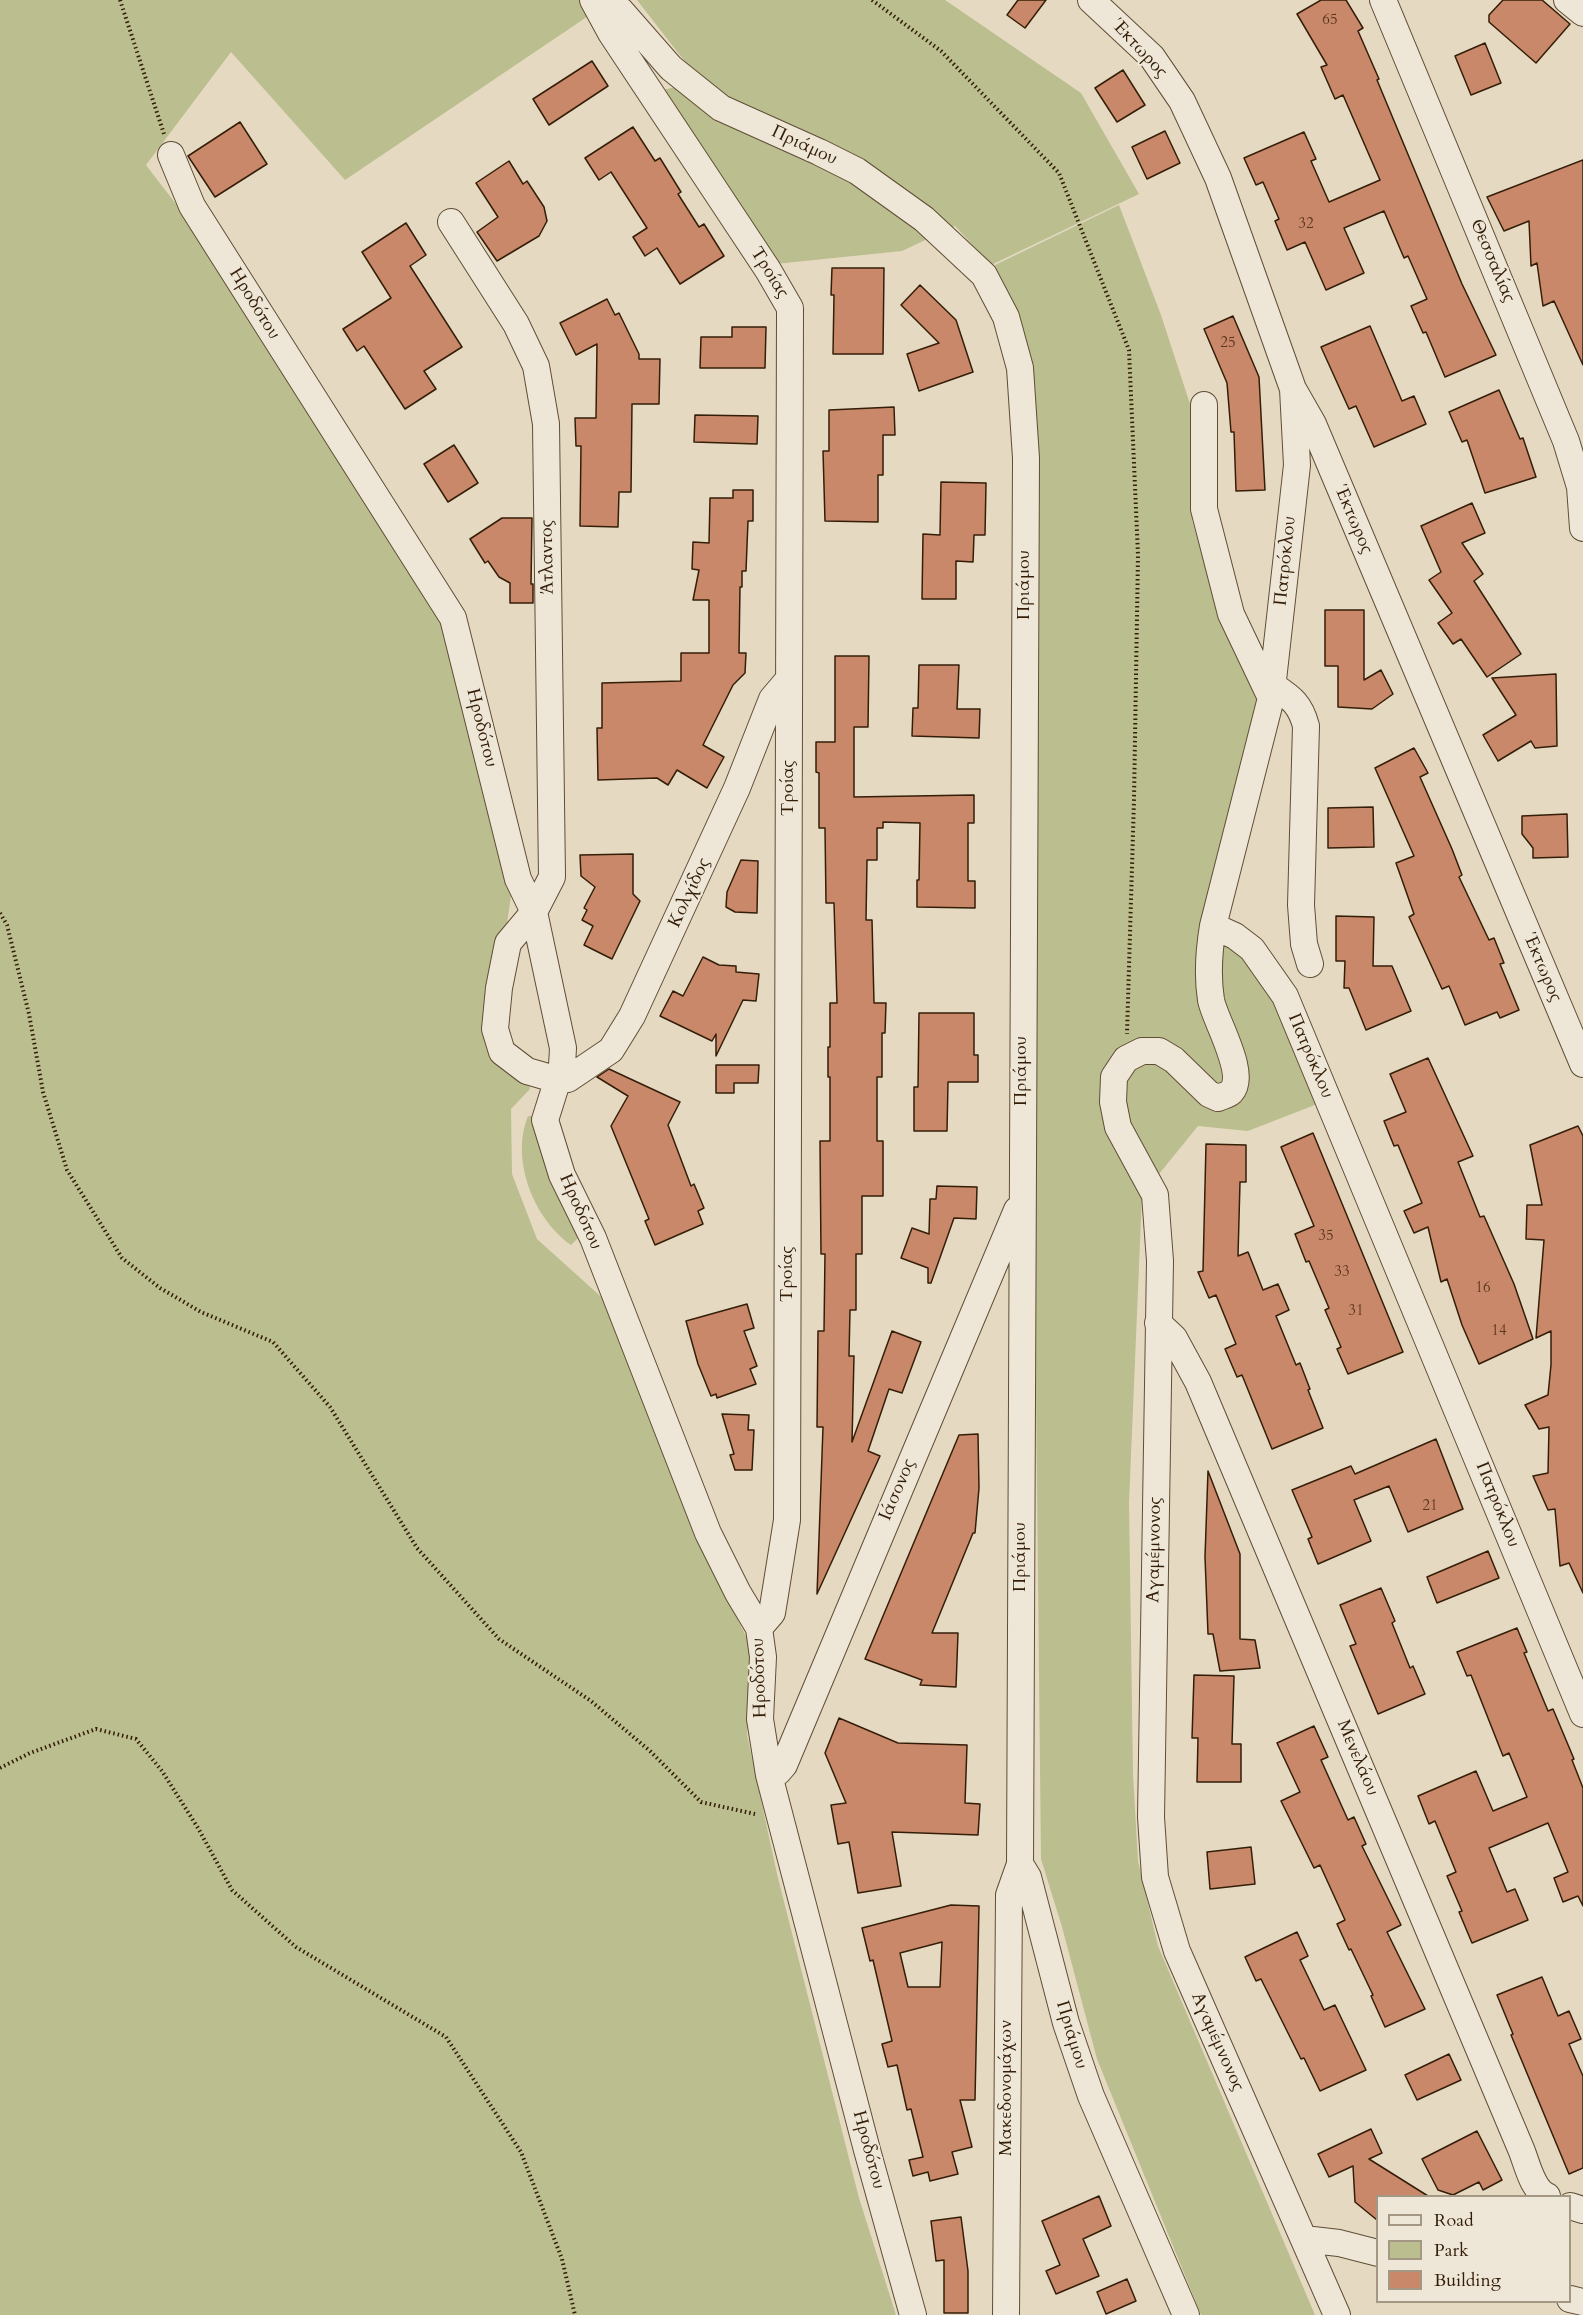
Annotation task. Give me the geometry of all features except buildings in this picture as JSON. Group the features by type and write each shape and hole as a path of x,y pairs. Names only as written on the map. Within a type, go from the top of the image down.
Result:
{"street":[{"name":"Τροίας","path":"594,0 611,33 768,270 790,308 787,1520 772,1613 759,1628"},
{"name":"Πριάμου","path":"607,0 621,11 671,68 722,108 857,171 924,219 984,275 1006,317 1020,368 1026,458 1020,1864 1028,1877 1066,2023 1091,2096 1186,2315"},
{"name":"Έκτωρος","path":"1091,0 1152,57 1182,101 1218,178 1293,389 1313,424 1583,1064"},
{"name":"Θεσσαλίας","path":"1383,0 1566,441 1580,487 1583,528"},
{"path":"1568,0 1583,13"},
{"name":"Ηροδότου","path":"171,155 192,206 453,618 519,879 534,912 563,1047 562,1066 545,1119 562,1175 593,1238 708,1533 738,1593 759,1628 763,1657 760,1719 769,1775 913,2315"},
{"name":"Άτλαντος","path":"451,222 516,324 536,366 546,424 552,877 534,912 508,943 499,988 495,1029 502,1052 527,1071 558,1080"},
{"name":"Πατρόκλου","path":"1293,389 1297,465 1272,692 1213,926 1235,936 1252,949 1285,996 1583,1714"},
{"path":"1204,405 1204,509 1231,614 1272,692 1296,701 1306,726 1301,905 1304,944 1310,964"},
{"name":"Κολχίδος","path":"558,1080 568,1079 611,1050 632,1016 727,810 772,699 789,679"},
{"path":"1126,1059 1142,1051 1160,1050 1174,1060 1209,1094 1218,1098 1230,1093 1236,1083 1234,1065 1211,1001 1209,952 1213,926"},
{"name":"Αγαμέμνονος","path":"1126,1059 1114,1077 1113,1102 1118,1127 1155,1195 1160,1261 1151,1817 1155,1877 1177,1951 1337,2315"},
{"name":"Ιάσονος","path":"769,1775 778,1772 784,1765 1022,1199"},
{"name":"Μενελάου","path":"1158,1323 1174,1338 1198,1382 1531,2176 1544,2195"},
{"name":"Μακεδονομάχων","path":"1006,2315 1009,1895 1020,1864"},
{"path":"1304,2239 1339,2243 1376,2253"}],"path":[{"path":"120,0 171,155"},
{"path":"872,0 941,51 1059,173 1129,350 1138,555 1134,799 1126,1059"},
{"path":"0,912 8,925 29,1014 43,1092 67,1170 122,1258 160,1288 201,1312 273,1342 330,1407 417,1548 500,1639 591,1701 650,1751 701,1802 739,1809 760,1816 778,1814"},
{"path":"0,1768 96,1729 136,1739 162,1771 198,1828 232,1890 296,1947 446,2037 521,2152 562,2259 575,2315"}],"green space":[{"path":"0,0 612,0 345,180 231,52 146,165 179,208 453,627 511,896 505,937 483,1009 486,1035 528,1082 530,1089 511,1109 512,1174 537,1239 608,1303 714,1573 750,1644 747,1735 777,1874 859,2198 896,2315 0,2315"},
{"path":"637,0 945,0 1081,93 1139,194 991,265 955,226 902,251 775,264 663,90 700,81"},
{"path":"1119,205 1161,315 1190,404 1192,520 1220,618 1261,689 1204,937 1230,943 1260,968 1325,1101 1248,1131 1198,1126 1142,1195 1129,1503 1133,1774 1138,1861 1158,1946 1315,2315 1201,2315 1097,2059 1062,1927 1041,1859 1036,1394 1036,434 993,266"},
{"path":"528,1116 533,1116 535,1132 544,1158 583,1233 571,1245 546,1220 529,1187 522,1151 523,1133"}]}
